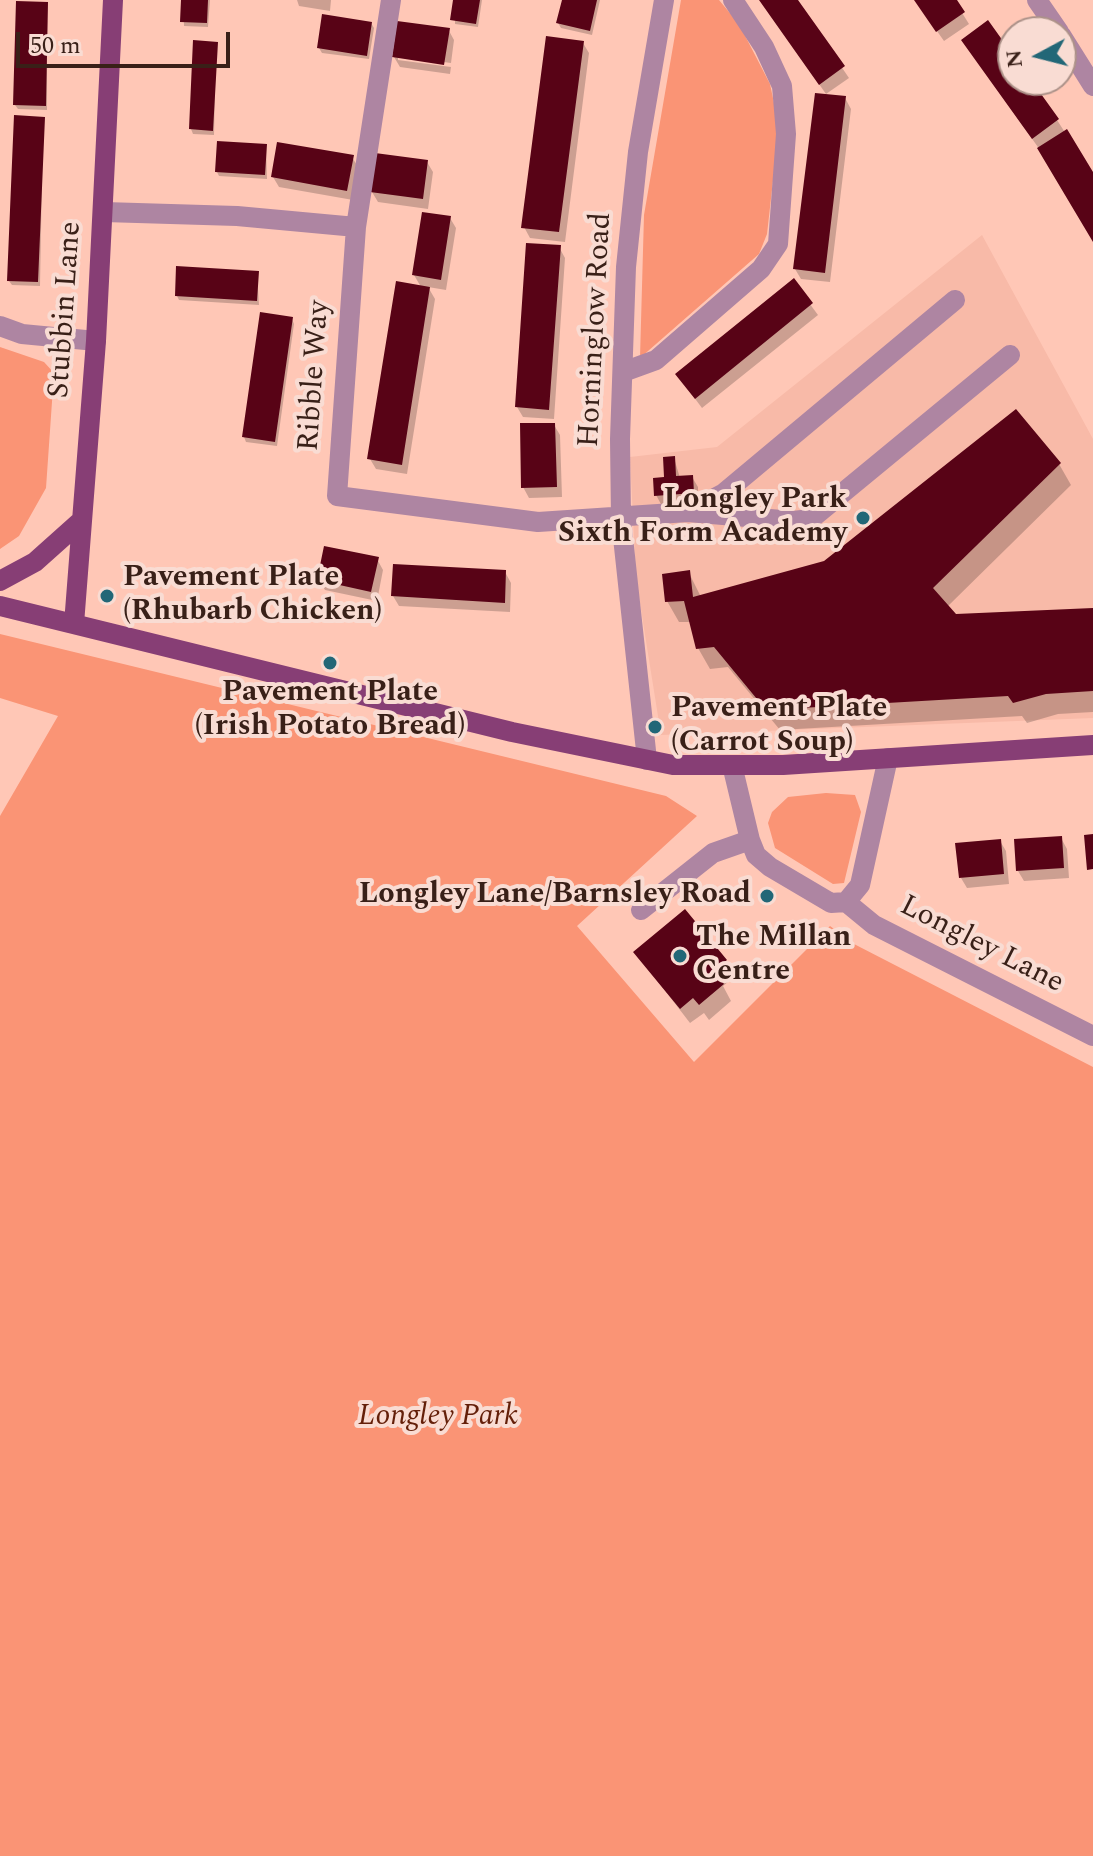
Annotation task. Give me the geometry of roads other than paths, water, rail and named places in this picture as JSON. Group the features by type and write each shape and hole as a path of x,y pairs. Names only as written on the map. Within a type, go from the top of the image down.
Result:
{"main road":[{"name":"Stubbin Lane","path":"74,624 96,341 113,0"},
{"path":"0,581 35,562 82,520"},
{"path":"0,606 407,707 673,765 888,758 1093,745"}],"street":[{"path":"104,212 237,216 356,227 391,0"},
{"name":"Horninglow Road","path":"647,760 621,519 623,372 626,267 638,152 664,0"},
{"path":"623,372 656,360 761,269 778,244 786,134 782,86 764,47 733,0"},
{"path":"1077,60 1093,86"},
{"name":"Ribble Way","path":"356,227 337,496 538,522 621,519"},
{"path":"688,512 724,493 955,300"},
{"path":"0,326 22,334 96,341"},
{"path":"621,519 688,512 793,521 811,519 1010,355"},
{"path":"846,902 860,885 888,758"},
{"name":"Longley Lane","path":"732,765 750,840 756,855 770,867 831,903 846,902 874,925 1093,1036"},
{"path":"641,910 713,853 750,840"}],"place":[{"name":"Longley Park Sixth Form Academy","path":"863,518"},
{"name":"Pavement Plate (Rhubarb Chicken)","path":"107,596"},
{"name":"Pavement Plate (Irish Potato Bread)","path":"330,663"},
{"name":"Pavement Plate (Carrot Soup)","path":"655,727"},
{"name":"Longley Lane/Barnsley Road","path":"767,896"},
{"name":"The Millan Centre","path":"680,956"}],"park label":[{"name":"Longley Park","path":"438,1418"}]}
